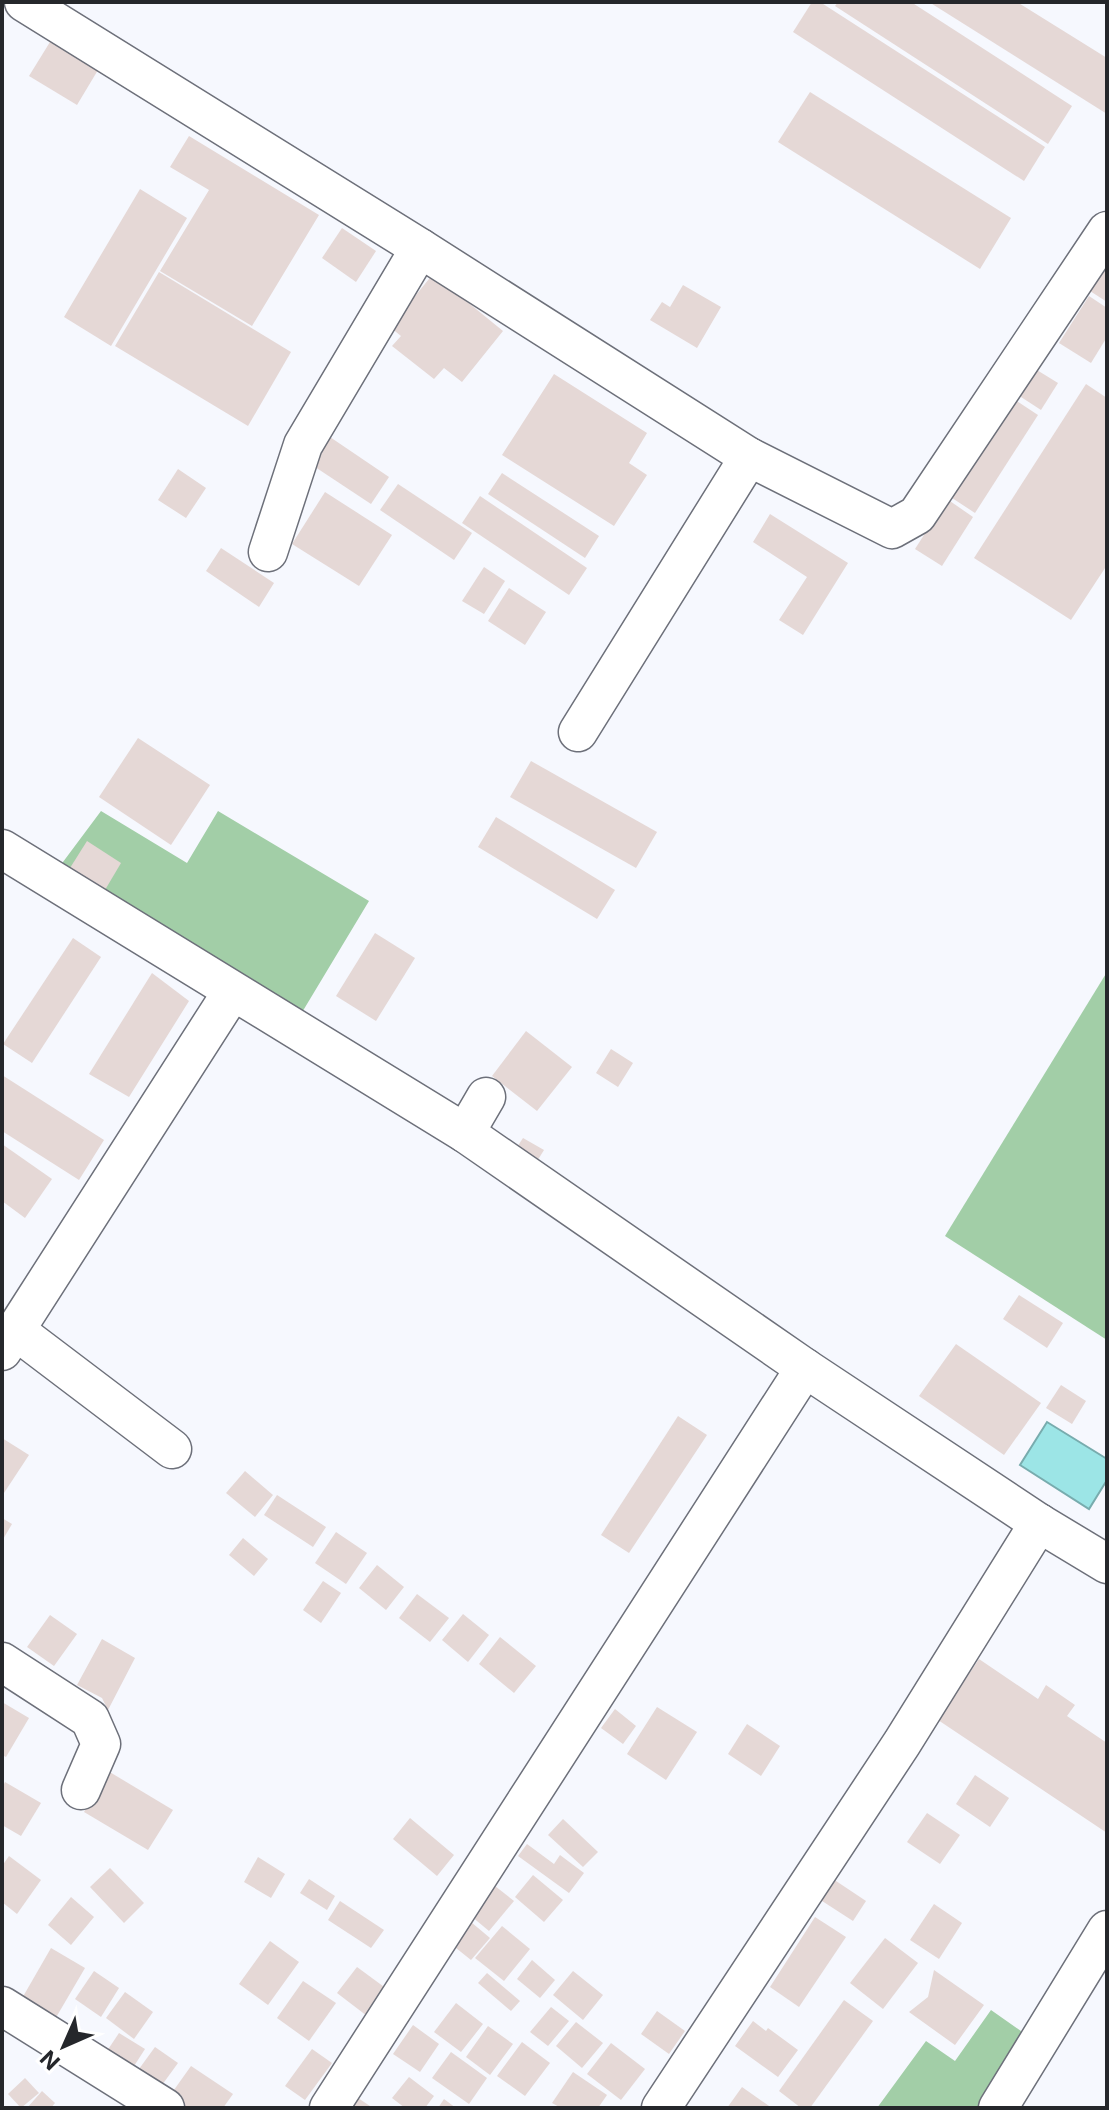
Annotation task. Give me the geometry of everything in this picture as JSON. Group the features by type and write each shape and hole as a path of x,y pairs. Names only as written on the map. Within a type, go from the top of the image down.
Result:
{"street":[{"path":"24,2 749,457 892,529 917,515 1107,231"},
{"path":"268,552 303,445 420,248"},
{"path":"578,732 749,457"},
{"path":"2,850 465,1133 805,1368 1039,1523 1107,1564"},
{"path":"172,1449 8,1340 232,992"},
{"path":"465,1133 486,1097"},
{"path":"329,2108 805,1368"},
{"path":"661,2108 902,1743 1039,1523"},
{"path":"2,1662 90,1719 101,1744 81,1790"},
{"path":"998,2108 1107,1930"},
{"path":"2,2006 165,2108"}],"green space":[{"path":"101,811 187,863 218,811 369,901 295,1024 57,870"},
{"path":"1107,972 1107,1340 945,1236"},
{"path":"991,2010 1028,2036 977,2108 877,2108 926,2041 955,2061"}],"water":[{"path":"1047,1422 1107,1459 1107,1480 1089,1509 1020,1465"}],"building":[{"path":"812,2 820,2 1045,147 1024,181 793,32"},
{"path":"838,2 911,2 1072,106 1048,144 835,6"},
{"path":"929,2 1017,2 1107,58 1107,114"},
{"path":"50,42 98,70 77,105 29,76"},
{"path":"810,92 1011,218 980,269 778,142"},
{"path":"189,136 319,215 252,326 160,271 209,190 170,167"},
{"path":"140,189 187,218 111,346 64,317"},
{"path":"342,228 376,251 356,282 322,258"},
{"path":"1107,264 1107,302 1090,291"},
{"path":"159,272 291,352 248,426 115,346"},
{"path":"433,274 503,331 462,382 444,368 434,379 392,346 401,336 390,327"},
{"path":"683,285 721,307 697,348 650,320 662,302 670,307"},
{"path":"1089,296 1107,308 1107,337 1091,363 1059,343"},
{"path":"1032,367 1058,383 1041,410 1015,393"},
{"path":"554,374 647,433 629,463 647,475 614,526 502,455"},
{"path":"1086,384 1107,398 1107,565 1071,620 974,558"},
{"path":"1012,398 1038,415 975,513 949,496"},
{"path":"327,435 389,477 371,504 309,463"},
{"path":"178,469 206,488 186,518 158,500"},
{"path":"502,473 599,536 585,558 488,494"},
{"path":"398,484 472,533 454,560 380,510"},
{"path":"325,492 392,535 359,586 292,544"},
{"path":"480,496 587,568 569,595 462,523"},
{"path":"947,499 973,517 942,566 915,549"},
{"path":"770,514 848,563 803,635 779,620 807,577 753,542"},
{"path":"221,548 274,583 259,607 206,571"},
{"path":"484,567 505,581 484,614 462,601"},
{"path":"509,588 546,612 525,645 488,621"},
{"path":"138,738 210,785 171,845 99,797"},
{"path":"531,761 657,832 636,868 510,797"},
{"path":"496,817 615,890 597,919 478,847"},
{"path":"87,841 121,863 105,890 70,868"},
{"path":"375,933 415,958 376,1021 336,996"},
{"path":"73,938 101,957 32,1063 3,1044"},
{"path":"152,973 189,1001 129,1097 89,1074"},
{"path":"526,1031 572,1067 537,1111 492,1076"},
{"path":"611,1049 633,1063 618,1087 596,1073"},
{"path":"2,1075 104,1140 79,1180 2,1131"},
{"path":"523,1138 544,1150 531,1171 510,1158"},
{"path":"2,1144 52,1179 25,1218 2,1201"},
{"path":"1019,1295 1063,1323 1047,1348 1003,1319"},
{"path":"956,1344 1041,1403 1004,1455 919,1396"},
{"path":"1061,1385 1086,1401 1072,1424 1046,1408"},
{"path":"678,1416 707,1435 629,1553 601,1535"},
{"path":"2,1438 29,1455 2,1496"},
{"path":"245,1471 273,1495 255,1517 226,1493"},
{"path":"277,1495 326,1527 313,1547 264,1515"},
{"path":"2,1518 12,1524 2,1541"},
{"path":"336,1532 367,1553 346,1584 315,1563"},
{"path":"243,1538 268,1559 254,1576 229,1555"},
{"path":"377,1565 404,1587 386,1610 359,1588"},
{"path":"323,1581 341,1593 321,1623 303,1610"},
{"path":"417,1594 449,1618 430,1642 399,1618"},
{"path":"463,1614 489,1635 468,1662 442,1640"},
{"path":"50,1615 77,1634 54,1666 27,1647"},
{"path":"500,1637 536,1666 514,1693 479,1664"},
{"path":"102,1639 135,1658 108,1710 102,1698 77,1685"},
{"path":"979,1659 1038,1699 1046,1685 1075,1705 1067,1716 1107,1743 1107,1833 938,1720"},
{"path":"2,1702 29,1718 6,1757 2,1755"},
{"path":"657,1707 697,1732 666,1780 627,1754"},
{"path":"615,1709 636,1726 623,1744 601,1728"},
{"path":"747,1724 780,1746 761,1776 728,1754"},
{"path":"108,1771 173,1810 148,1850 84,1812"},
{"path":"975,1775 1009,1798 990,1827 956,1804"},
{"path":"5,1782 41,1803 21,1836 2,1825 2,1788"},
{"path":"927,1813 960,1835 940,1864 907,1842"},
{"path":"410,1818 454,1855 437,1876 393,1839"},
{"path":"563,1819 598,1852 583,1867 548,1835"},
{"path":"527,1844 554,1864 560,1855 584,1873 569,1893 518,1856"},
{"path":"9,1856 41,1880 17,1914 2,1902 2,1866"},
{"path":"258,1857 285,1874 271,1898 244,1882"},
{"path":"110,1868 144,1903 124,1923 90,1887"},
{"path":"533,1875 563,1900 544,1922 515,1897"},
{"path":"309,1879 335,1896 327,1910 300,1893"},
{"path":"833,1879 866,1901 853,1921 819,1899"},
{"path":"495,1886 514,1901 489,1931 471,1916"},
{"path":"71,1897 94,1917 71,1945 48,1925"},
{"path":"340,1901 384,1930 371,1948 328,1920"},
{"path":"934,1904 962,1923 939,1959 910,1940"},
{"path":"465,1917 490,1938 471,1960 446,1940"},
{"path":"815,1917 846,1937 799,2007 770,1987"},
{"path":"502,1926 530,1949 504,1981 475,1958"},
{"path":"885,1938 918,1963 883,2009 850,1983"},
{"path":"270,1941 299,1962 268,2005 239,1984"},
{"path":"51,1948 85,1968 51,2026 17,2007"},
{"path":"532,1960 555,1980 540,1998 517,1979"},
{"path":"357,1967 391,1992 371,2019 337,1993"},
{"path":"934,1970 984,2005 955,2045 909,2012 928,1997"},
{"path":"94,1971 119,1988 101,2017 75,1999"},
{"path":"573,1971 603,1995 583,2020 553,1995"},
{"path":"487,1973 520,2001 511,2011 478,1983"},
{"path":"303,1981 336,2003 309,2041 277,2018"},
{"path":"125,1992 153,2012 134,2039 106,2018"},
{"path":"844,2000 873,2021 810,2108 801,2108 779,2091"},
{"path":"456,2003 483,2024 461,2052 434,2032"},
{"path":"551,2007 569,2021 548,2046 530,2032"},
{"path":"657,2011 685,2031 669,2054 641,2034"},
{"path":"753,2021 798,2050 778,2077 735,2046"},
{"path":"576,2022 603,2043 582,2068 556,2046"},
{"path":"413,2025 439,2044 420,2072 393,2054"},
{"path":"488,2026 513,2044 490,2075 466,2057"},
{"path":"119,2033 145,2049 127,2077 101,2060"},
{"path":"522,2042 550,2063 525,2096 497,2076"},
{"path":"611,2043 645,2069 621,2100 587,2074"},
{"path":"155,2047 178,2063 154,2096 131,2080"},
{"path":"312,2049 332,2063 305,2100 285,2086"},
{"path":"451,2052 487,2078 469,2104 432,2078"},
{"path":"191,2066 233,2094 223,2108 170,2108 164,2104"},
{"path":"573,2072 607,2095 598,2108 561,2108 552,2103"},
{"path":"409,2077 434,2096 425,2108 405,2108 392,2098"},
{"path":"25,2078 39,2093 21,2108 8,2094"},
{"path":"742,2087 772,2108 727,2108"},
{"path":"42,2091 55,2103 51,2108 27,2108"},
{"path":"358,2098 373,2108 351,2108"},
{"path":"444,2099 456,2108 438,2108"}]}
